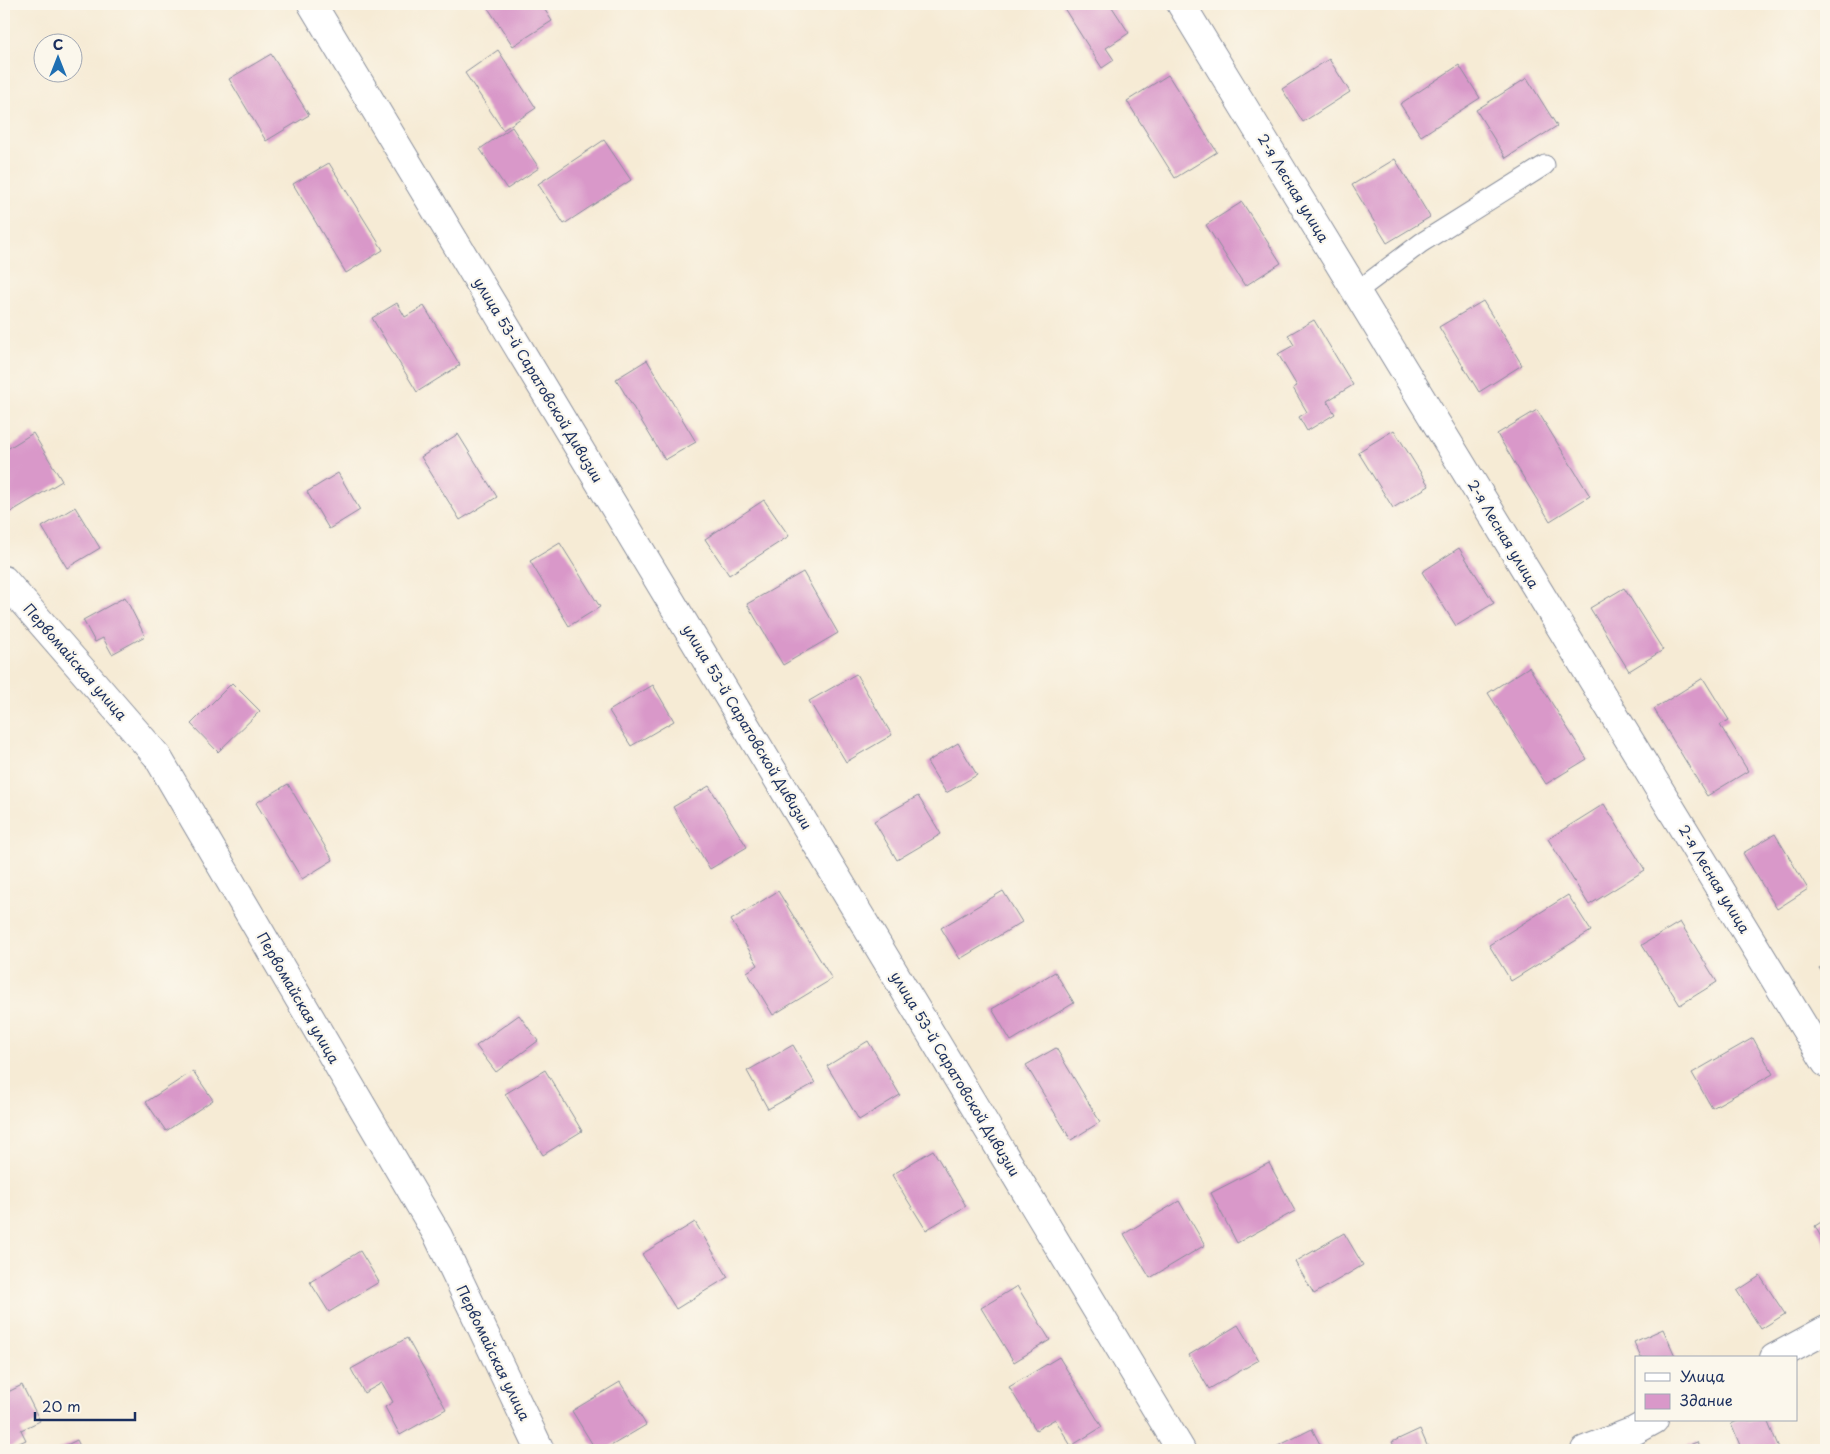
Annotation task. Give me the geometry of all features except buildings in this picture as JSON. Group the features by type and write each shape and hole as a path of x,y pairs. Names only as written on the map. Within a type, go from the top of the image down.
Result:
{"street":[{"name":"улица 53-й Саратовской Дивизии","path":"312,4 1181,1450"},
{"name":"2-я Лесная улица","path":"1181,4 1826,1063"},
{"name":"Первомайская улица","path":"4,580 157,756 438,1236 540,1450"},
{"path":"1778,1356 1826,1330"},
{"path":"1585,1450 1634,1431 1650,1422"}],"lane":[{"path":"1356,292 1421,242 1545,165"}]}
